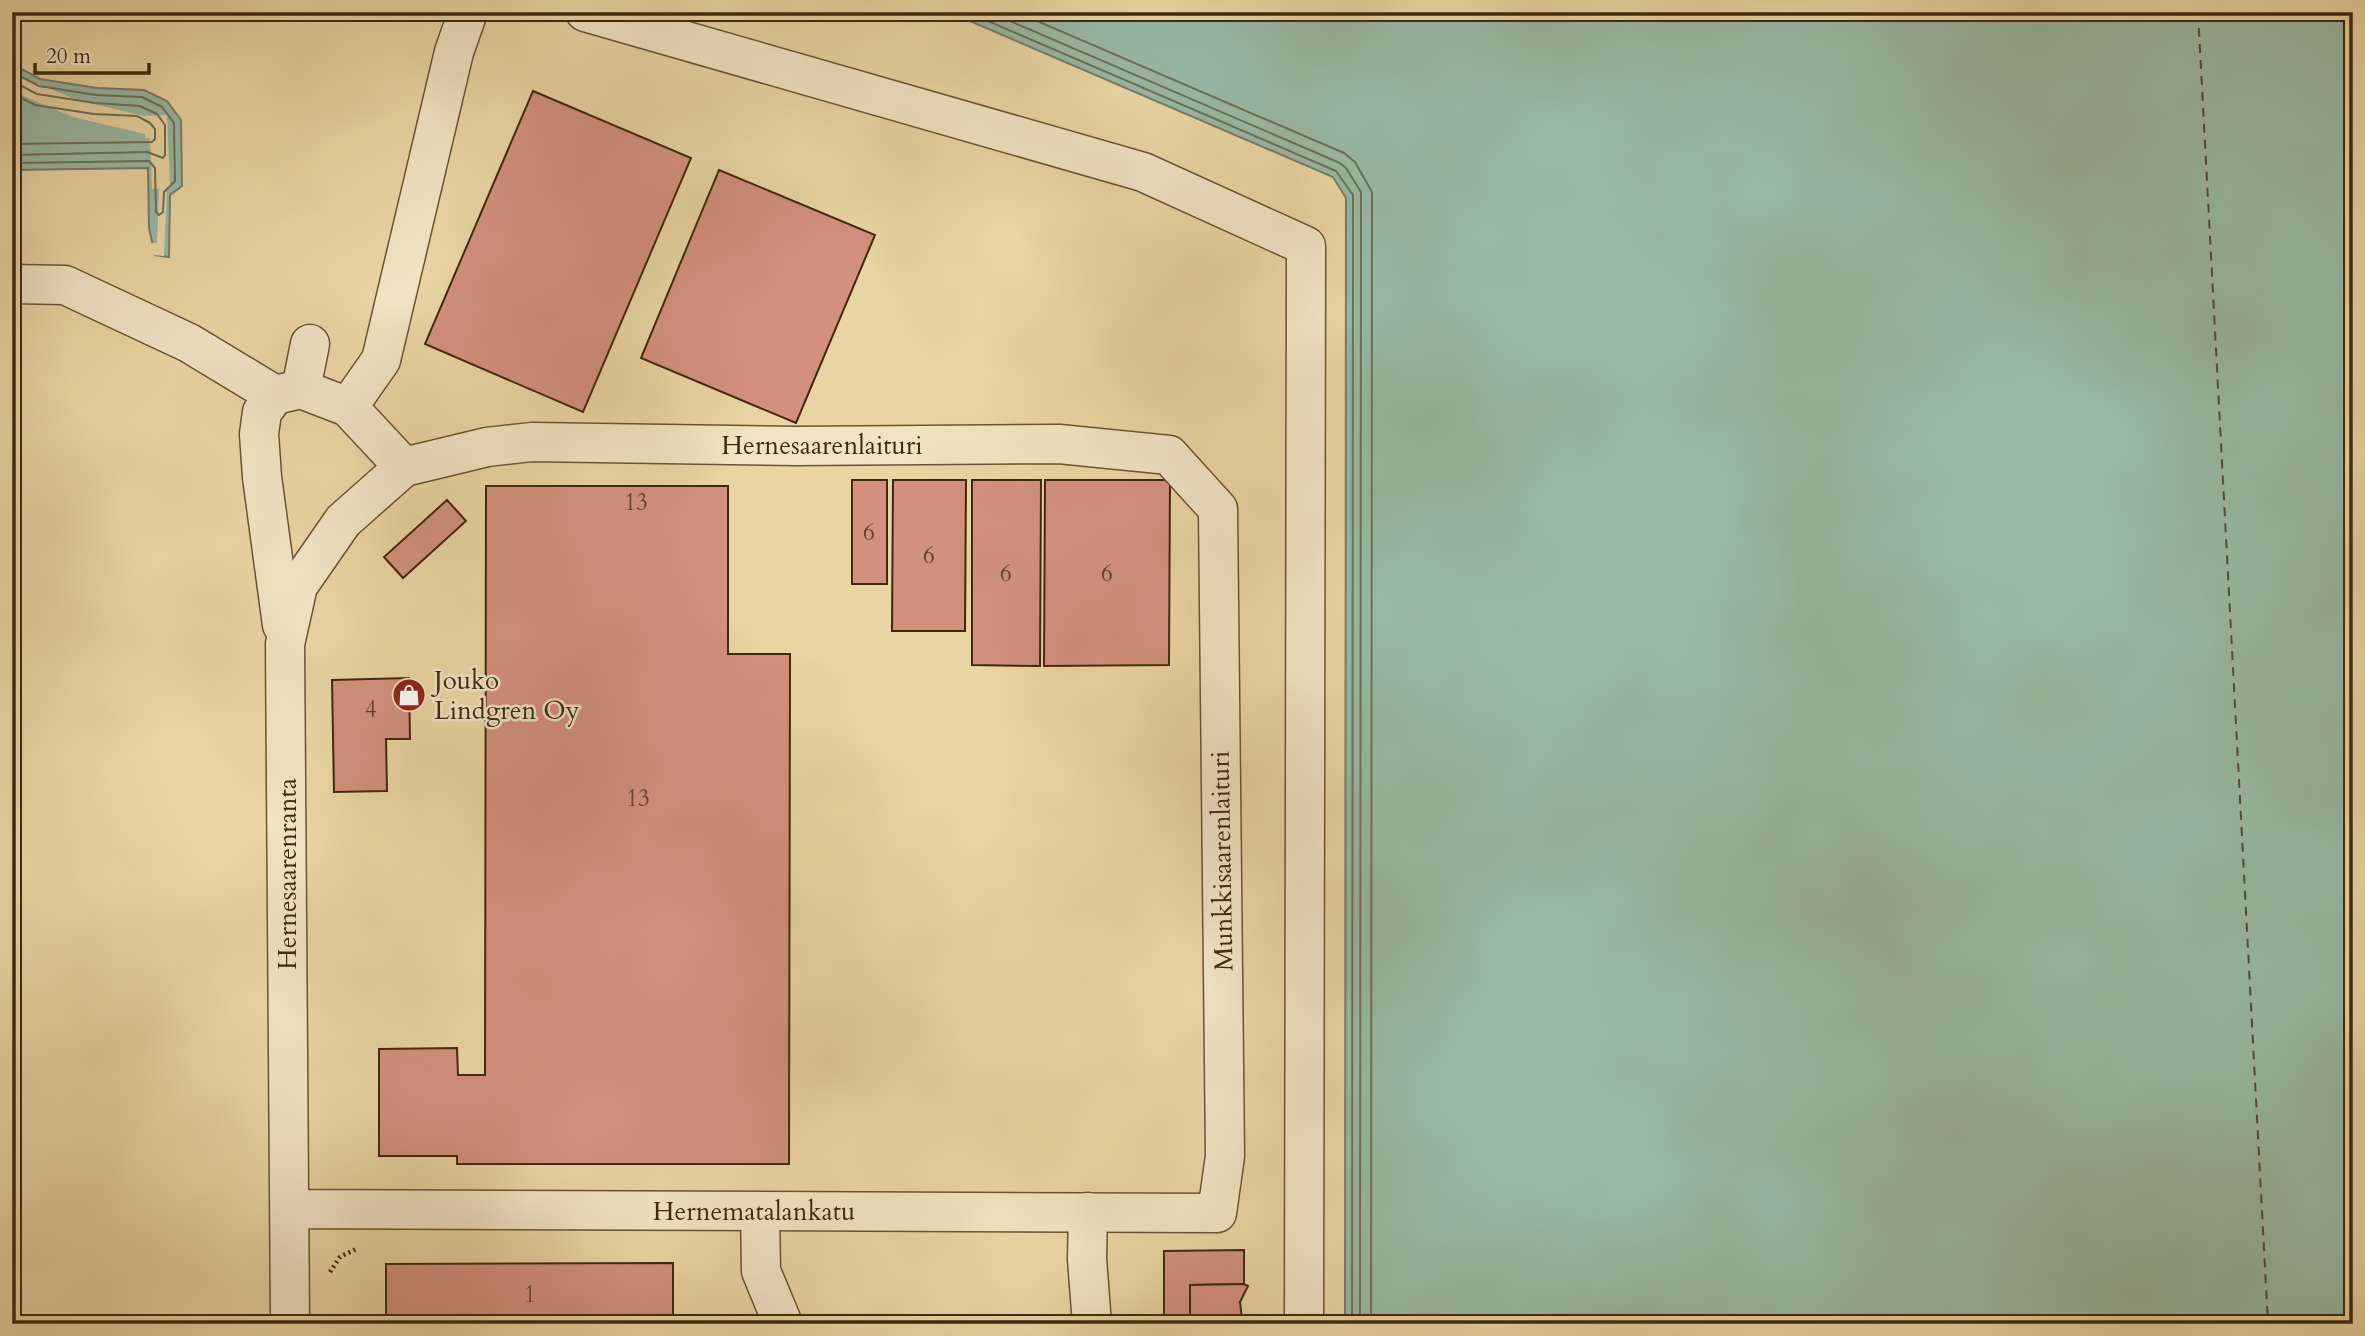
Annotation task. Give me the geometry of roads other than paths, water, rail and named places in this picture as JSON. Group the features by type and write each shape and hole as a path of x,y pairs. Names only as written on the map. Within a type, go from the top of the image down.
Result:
{"street":[{"path":"348,407 381,360 454,52 468,12"},
{"path":"585,12 1143,172 1306,246 1304,1324"},
{"path":"12,284 65,285 288,392 348,407 404,467"},
{"path":"285,644 262,477 259,434 262,412 288,392 310,344"},
{"name":"Hernesaarenlaituri","path":"404,467 486,447 532,442 796,446 1059,444 1168,456 1219,509"},
{"name":"Hernesaarenranta","path":"290,1324 285,644 298,586 343,522 404,467"},
{"name":"Munkkisaarenlaituri","path":"1217,1213 1226,1156 1219,509"},
{"name":"Hernematalankatu","path":"290,1209 1217,1213"},
{"path":"760,1212 761,1271 783,1324"},
{"path":"1088,1212 1087,1259 1092,1324"}],"water":[{"path":"949,12 2353,12 2353,1324 1345,1324 1346,198 1333,177"},
{"path":"12,64 40,79 97,88 144,90 167,101 181,120 182,186 170,195 169,257 155,255 149,228 148,168 12,170"}],"place":[{"name":"Jouko Lindgren Oy","path":"409,695"}]}
